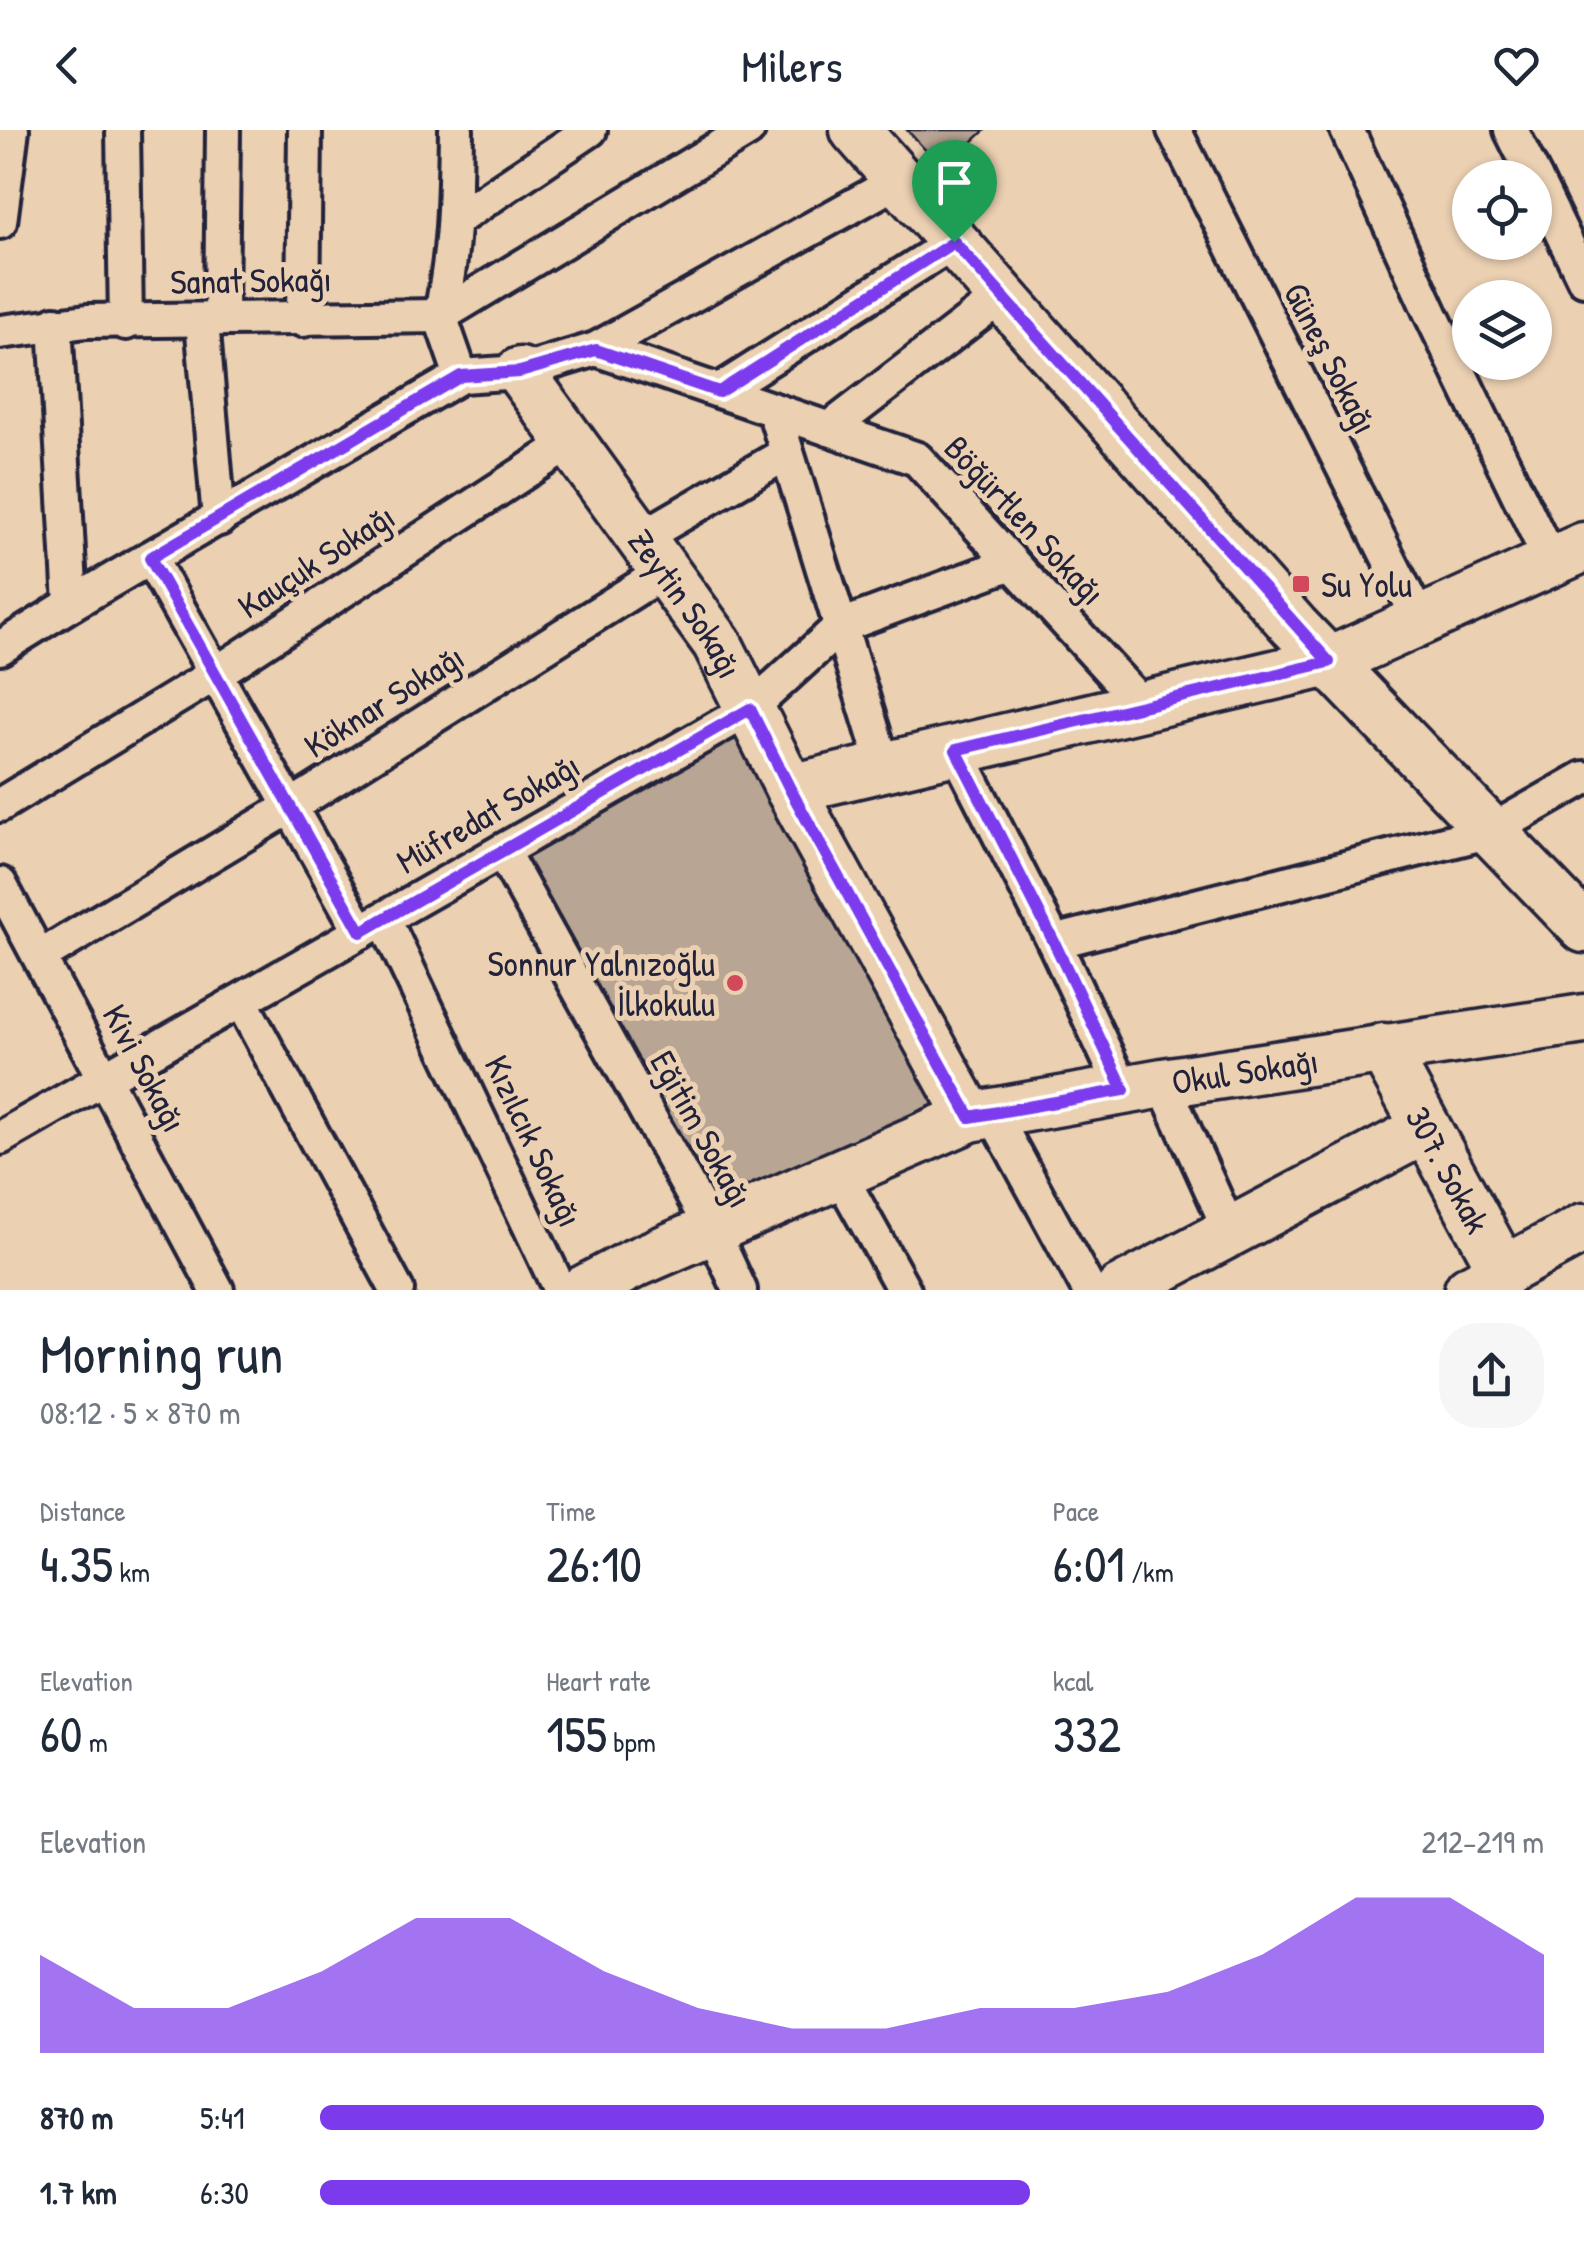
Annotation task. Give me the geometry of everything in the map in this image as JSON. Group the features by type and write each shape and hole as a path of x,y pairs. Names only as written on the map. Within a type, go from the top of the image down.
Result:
{"street":[{"path":"0,222 12,130"},
{"path":"123,130 126,323"},
{"path":"219,519 212,319 223,130"},
{"path":"303,320 306,130"},
{"path":"456,130 454,220 448,284 440,316 461,376"},
{"path":"454,220 590,130"},
{"path":"440,316 748,130"},
{"path":"855,130 1329,662 1584,928"},
{"name":"Güneş Sokağı","path":"1174,130 1420,621"},
{"path":"790,789 1329,662 1568,555 1432,316 1346,130"},
{"path":"1511,130 1526,160"},
{"path":"0,648 461,376 520,372 596,350 899,180"},
{"path":"1552,213 1584,279"},
{"path":"719,392 954,242"},
{"path":"829,428 1002,296"},
{"name":"Sanat Sokağı","path":"0,332 55,323 440,316"},
{"path":"55,323 71,604"},
{"name":"Böğürtlen Sokağı","path":"596,350 917,459 1142,706"},
{"name":"Zeytin Sokağı","path":"520,372 717,643 790,789 1089,1290"},
{"path":"774,410 884,767"},
{"name":"Kauçuk Sokağı","path":"0,805 215,674 572,442"},
{"name":"Köknar Sokağı","path":"40,957 290,807 653,554 788,453"},
{"name":"Kızılcık Sokağı","path":"150,558 290,807 372,926 560,1290"},
{"name":"Müfredat Sokağı","path":"0,1138 750,709 840,626 1012,563"},
{"path":"956,750 1054,942 1230,1230"},
{"path":"1054,942 1491,831 1584,778"},
{"name":"Eğitim Sokağı","path":"502,851 712,1230 740,1290"},
{"name":"Kivi Sokağı","path":"0,884 217,1290"},
{"path":"241,1001 397,1290"},
{"name":"Okul Sokağı","path":"584,1290 638,1276 712,1230 982,1116 1143,1086 1584,1019"},
{"name":"307. Sokak","path":"1383,1048 1426,1130 1496,1284"},
{"path":"1120,1290 1426,1130"},
{"path":"840,1175 904,1290"},
{"path":"1496,1284 1584,1228"}],"building":[{"path":"907,130 985,130 943,169"},
{"name":"Sonnur Yalnızoğlu İlkokulu","path":"745,734 953,1116 717,1222 520,851"}],"place":[{"name":"Su Yolu","path":"1301,584"},
{"name":"Sonnur Yalnızoğlu İlkokulu","path":"735,983"}],"route":[{"path":"954,242 1329,662 956,750 1124,1090 970,1117 750,709 361,932 150,558 461,376 520,372 596,350 719,392 954,242"}]}
